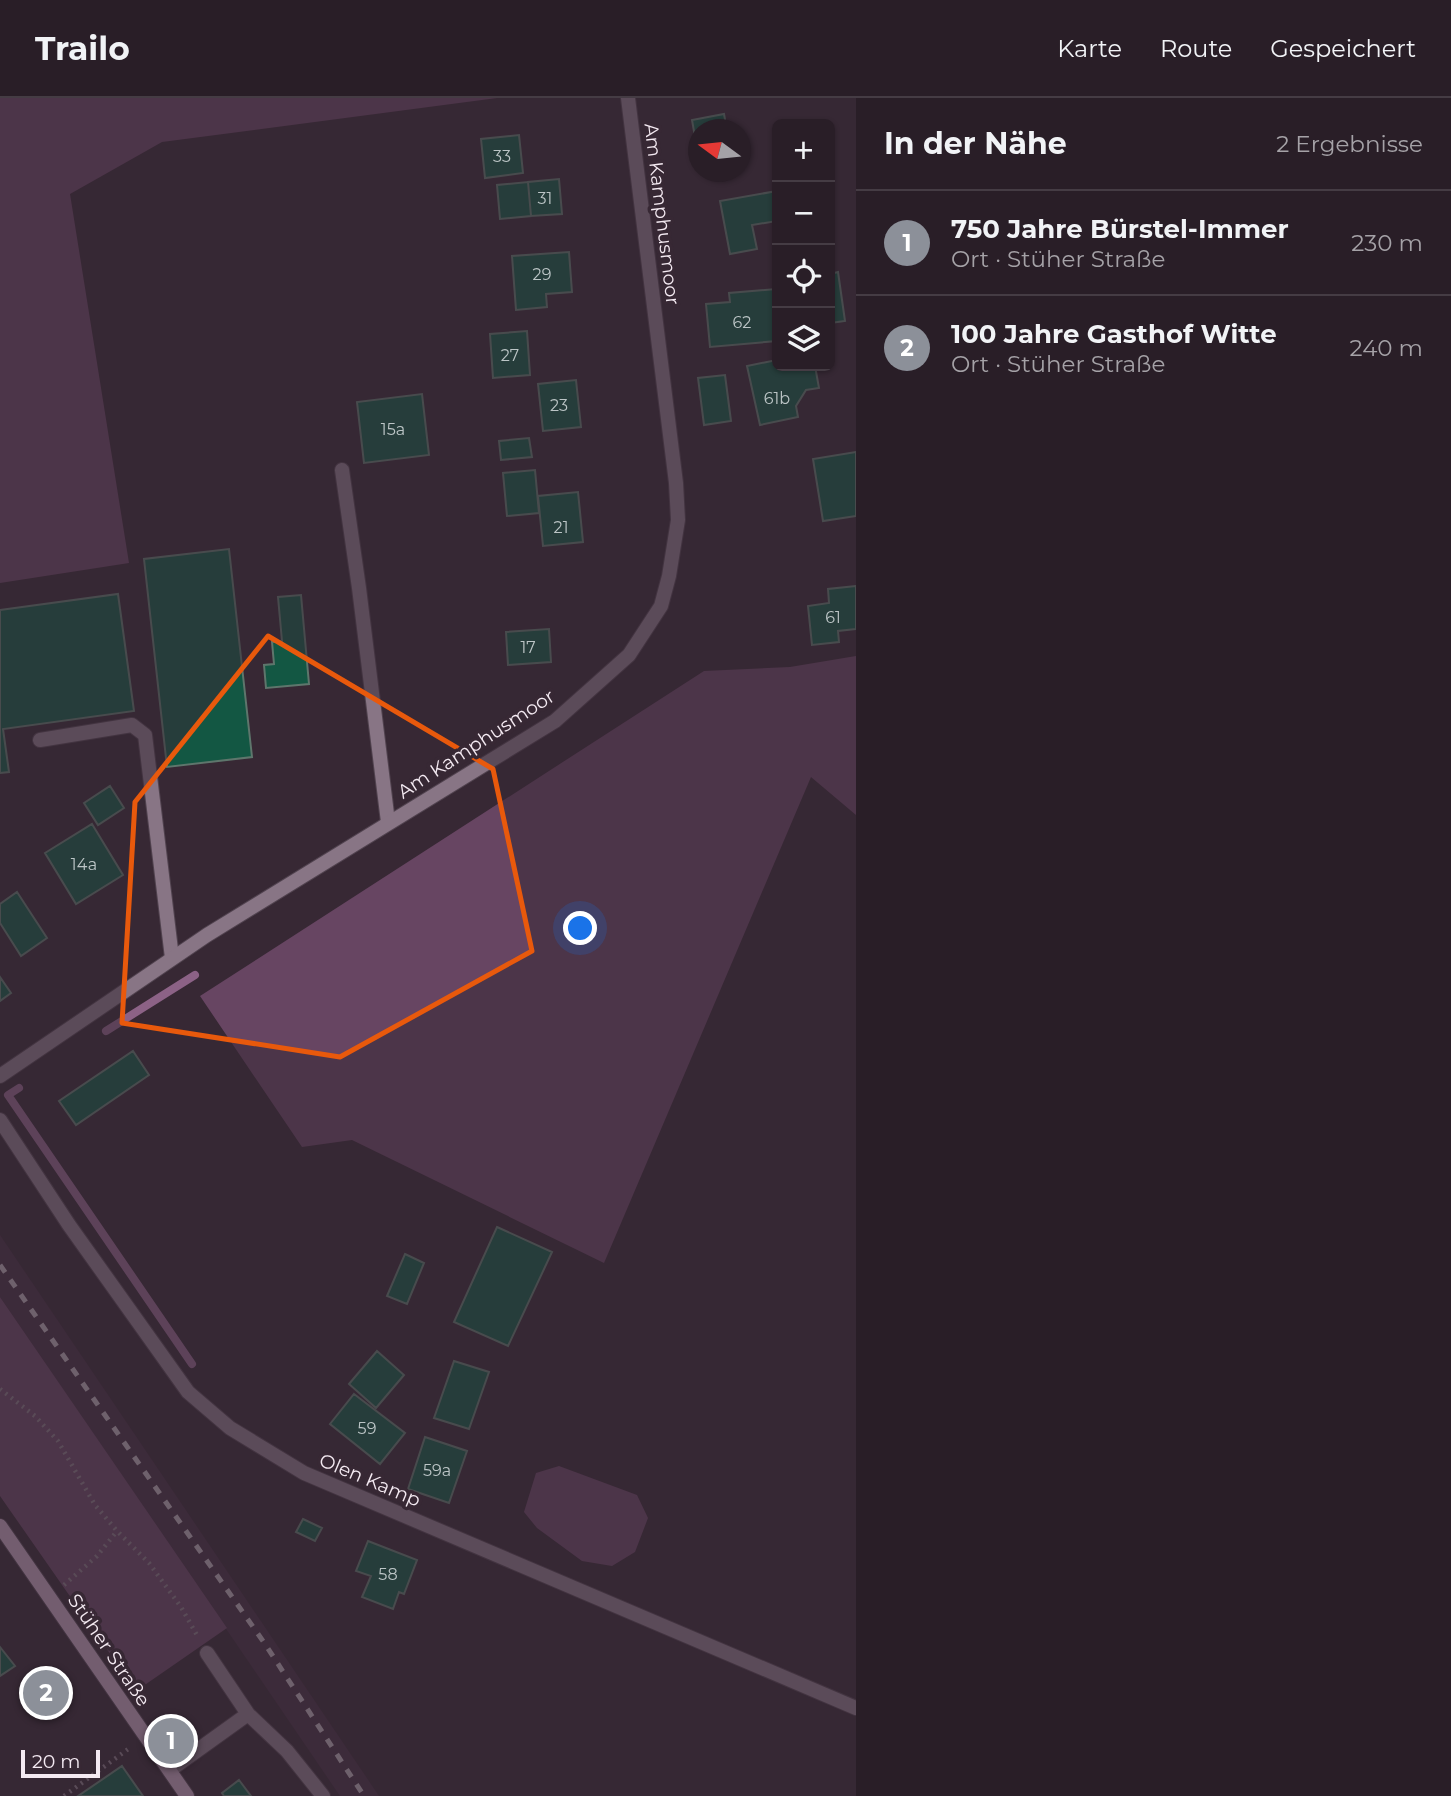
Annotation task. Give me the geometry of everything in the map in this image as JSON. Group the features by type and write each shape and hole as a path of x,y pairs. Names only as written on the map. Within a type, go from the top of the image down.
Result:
{"street":[{"name":"Am Kamphusmoor","path":"0,1076 172,958 555,721 629,655 661,606 678,520 676,484 628,98"},
{"path":"342,470 388,822"},
{"path":"40,740 132,725 145,734 172,958"},
{"name":"Olen Kamp","path":"0,1120 69,1225 188,1392 230,1428 304,1473 856,1708"},
{"name":"Stüher Straße","path":"0,1526 187,1796"},
{"path":"207,1653 248,1714 287,1751 323,1796"},
{"path":"170,1770 248,1714"}],"path":[{"path":"0,1389 35,1416 58,1441 95,1505 149,1563 181,1607 207,1653"},
{"path":"50,1597 97,1556 117,1531"},
{"path":"64,1796 145,1735"}],"highlighted area":[{"path":"268,636 493,769 532,951 340,1057 122,1023 135,802"}],"shaded area":[{"path":"0,98 497,98 162,142 70,194 129,563 0,583"},
{"path":"856,656 856,815 811,777 604,1263 352,1140 302,1147 200,996 704,671 790,667"},
{"path":"0,1235 379,1796 340,1796 0,1297"},
{"path":"0,1297 227,1628 136,1691 0,1496"},
{"path":"559,1466 637,1495 648,1518 635,1552 612,1566 582,1561 537,1528 524,1512 536,1473"}],"building":[{"path":"724,114 725,119 697,119"},
{"path":"519,135 523,173 485,178 481,139"},
{"path":"559,179 562,214 531,216 528,182"},
{"path":"528,182 531,216 500,219 497,185"},
{"path":"772,192 772,222 752,225 757,249 730,254 720,201"},
{"path":"569,252 572,292 546,294 547,307 516,310 512,256"},
{"path":"838,272 845,321 835,322 835,308 835,273"},
{"path":"772,289 772,341 710,347 706,304 730,302 729,293"},
{"path":"527,331 530,375 493,378 490,334"},
{"path":"772,361 772,371 816,371 819,388 806,390 796,406 798,417 760,425 747,366"},
{"path":"725,375 731,421 704,425 698,378"},
{"path":"576,380 581,427 543,431 538,384"},
{"path":"422,394 429,455 364,463 357,402"},
{"path":"529,438 532,457 501,460 499,441"},
{"path":"856,452 856,516 823,521 813,459"},
{"path":"535,470 539,513 507,516 503,473"},
{"path":"578,492 583,542 543,546 538,496"},
{"path":"229,549 252,757 167,767 144,559"},
{"path":"856,586 856,629 838,631 839,642 812,645 808,606 829,603 828,589"},
{"path":"118,594 134,711 3,729 9,772 0,773 0,610"},
{"path":"301,595 309,684 266,688 264,665 274,664 272,642 282,641 278,597"},
{"path":"549,629 551,662 508,665 506,632"},
{"path":"110,786 124,808 98,825 84,803"},
{"path":"92,824 123,875 76,904 45,853"},
{"path":"17,892 47,938 21,956 0,923 0,904"},
{"path":"0,977 11,993 0,1001"},
{"path":"133,1051 149,1075 76,1125 59,1101"},
{"path":"497,1227 552,1252 508,1346 454,1322"},
{"path":"405,1254 424,1263 407,1304 387,1296"},
{"path":"377,1351 404,1375 376,1408 349,1384"},
{"path":"454,1361 489,1372 469,1429 434,1418"},
{"path":"354,1394 405,1433 380,1464 330,1424"},
{"path":"425,1437 467,1451 449,1503 408,1489"},
{"path":"303,1519 322,1528 315,1541 296,1532"},
{"path":"368,1541 417,1560 404,1594 399,1592 393,1609 362,1597 371,1576 356,1571"},
{"path":"0,1647 15,1666 0,1676"},
{"path":"122,1766 143,1796 78,1796"},
{"path":"239,1780 251,1796 224,1796 222,1793"}],"waterway":[{"path":"106,1031 195,975"},
{"path":"19,1088 8,1095 192,1364"}],"railway":[{"path":"0,1265 265,1644 364,1796"}],"place":[{"name":"100 Jahre Gasthof Witte","path":"46,1693"},
{"name":"750 Jahre Bürstel-Immer","path":"171,1741"}]}
